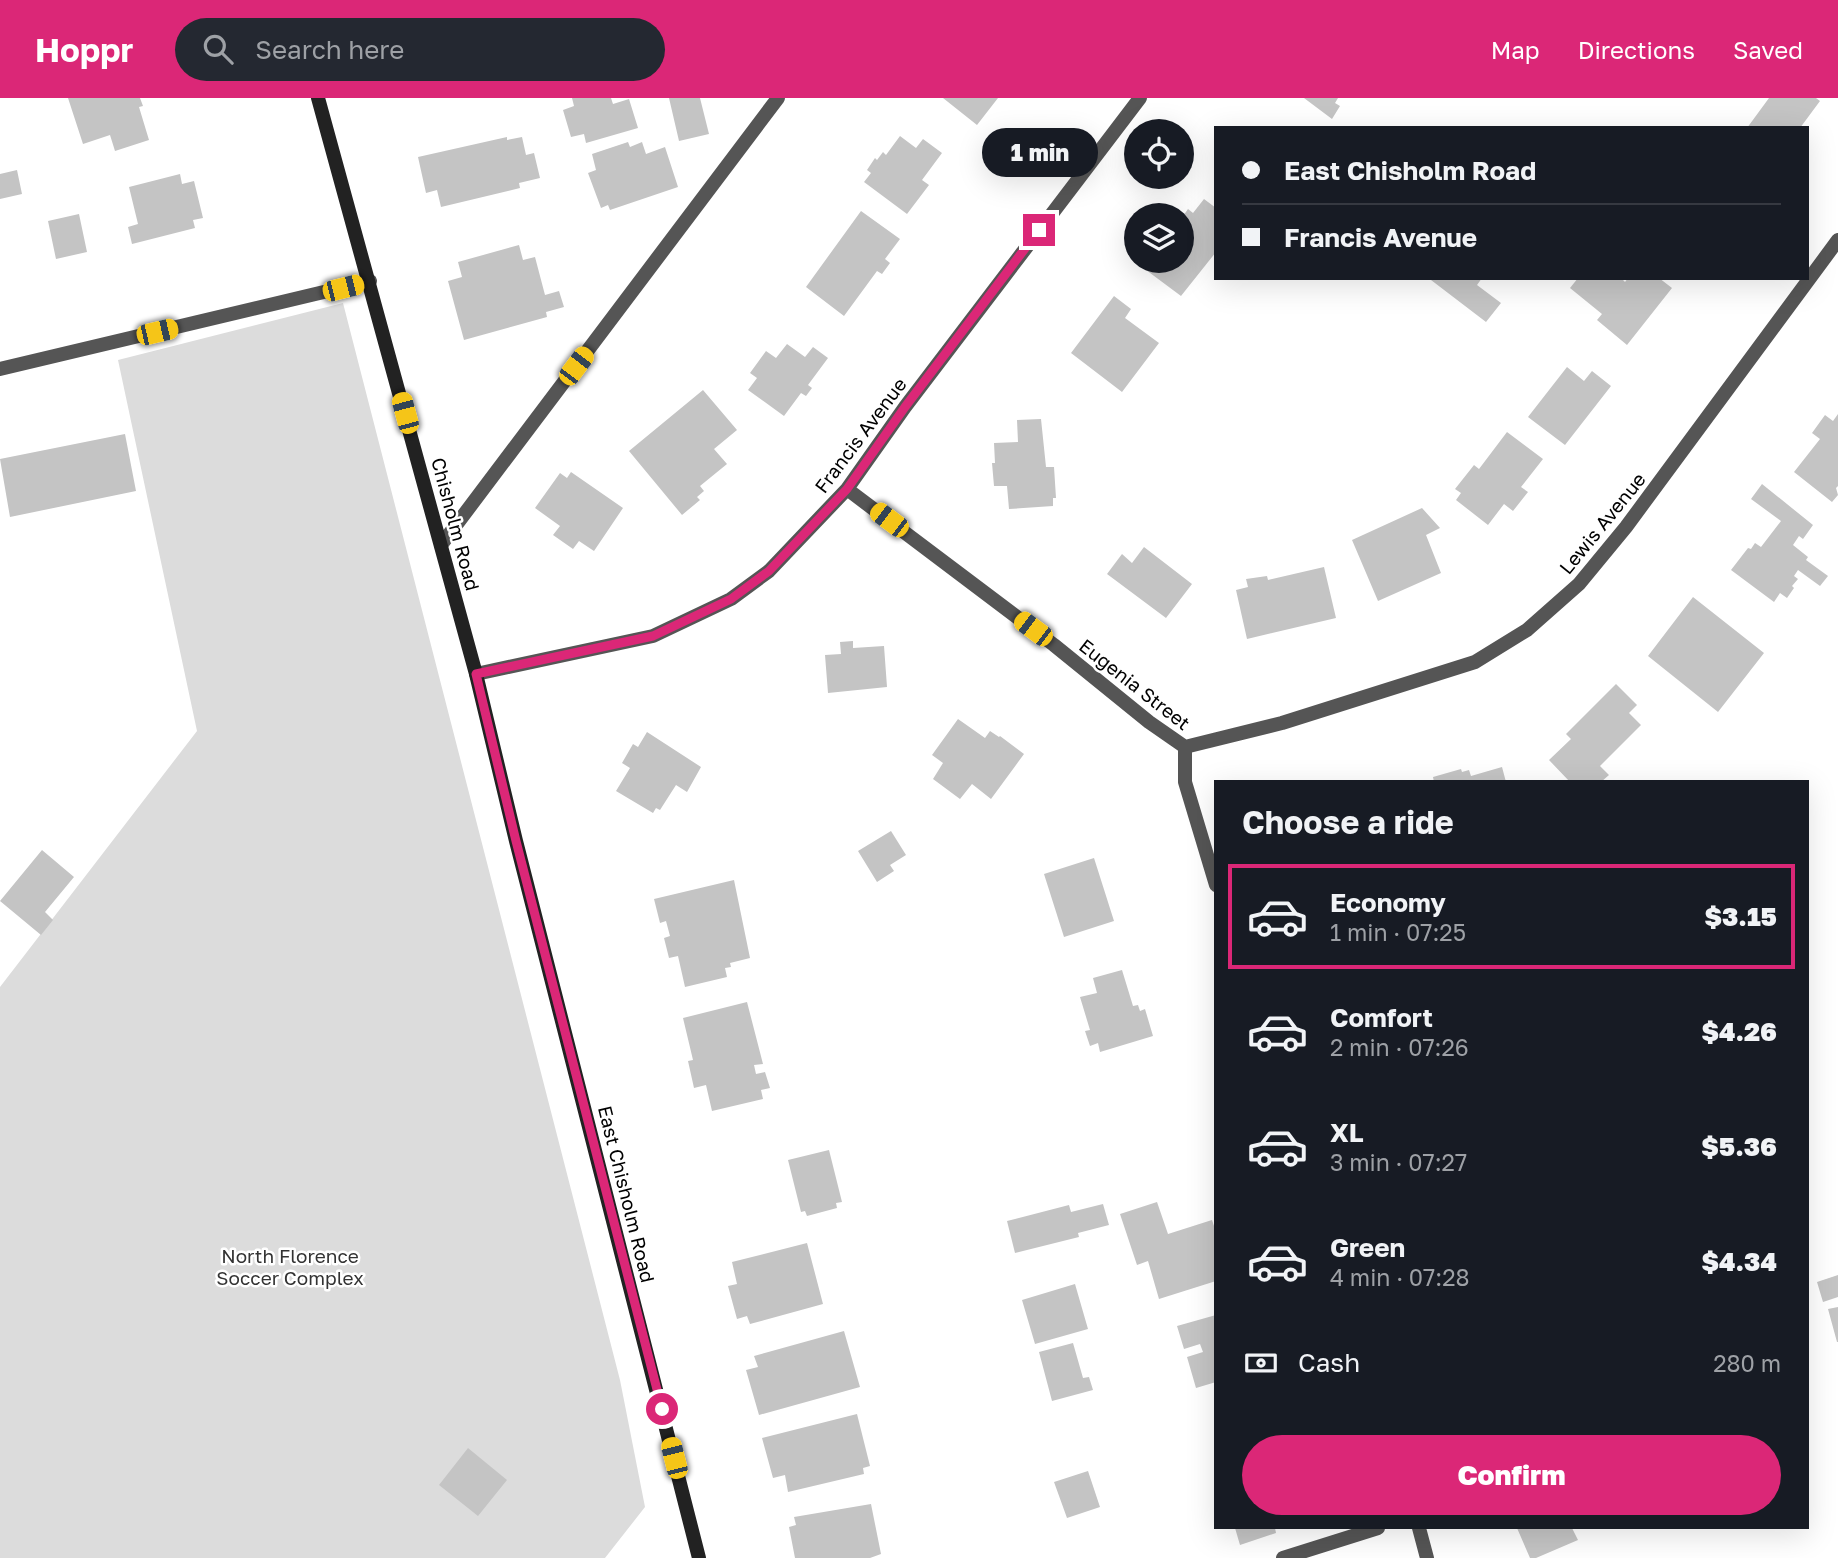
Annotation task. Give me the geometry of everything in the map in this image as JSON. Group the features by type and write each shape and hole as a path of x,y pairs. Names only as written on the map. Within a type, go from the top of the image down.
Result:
{"main road":[{"name":"Chisholm Road","path":"318,98 476,674 516,841"},
{"name":"East Chisholm Road","path":"516,841 699,1558"}],"street":[{"path":"441,545 778,98"},
{"name":"Francis Avenue","path":"476,674 653,636 731,599 769,571 847,489 905,407 1140,98"},
{"name":"Lewis Avenue","path":"1809,279 1838,240"},
{"name":"Lewis Avenue","path":"1185,747 1282,723 1475,662 1527,630 1579,584 1626,527 1808,280"},
{"path":"0,369 370,281"},
{"name":"Eugenia Street","path":"847,489 1185,747 1185,782 1214,878"},
{"path":"1283,1558 1375,1529"},
{"path":"1419,1529 1427,1558"}],"green space":[{"name":"North Florence Soccer Complex","path":"343,303 620,1380 645,1507 605,1558 0,1558 0,987 197,731 118,360"}],"building":[{"path":"68,98 140,98 143,106 139,107 149,140 115,151 110,135 83,144"},
{"path":"572,98 611,98 613,104 629,99 638,128 586,143 584,134 571,137 563,110 574,106"},
{"path":"669,98 700,98 709,134 679,141"},
{"path":"943,98 998,98 977,125"},
{"path":"1304,98 1338,98 1335,103 1340,106 1332,119"},
{"path":"1769,98 1816,98 1820,101 1801,126 1748,126"},
{"path":"900,136 916,148 923,139 942,153 922,180 929,185 907,214 864,182 871,173 867,170 875,158 877,160 883,152 886,155"},
{"path":"507,137 507,140 522,137 526,155 534,153 540,178 519,183 520,188 441,207 437,190 426,193 418,157"},
{"path":"628,142 630,147 642,142 646,154 665,147 678,187 610,210 608,205 601,208 588,173 596,170 592,154"},
{"path":"17,170 22,194 0,199 0,174"},
{"path":"180,174 182,184 194,181 203,218 193,220 195,228 132,244 128,227 138,224 129,187"},
{"path":"1204,199 1214,206 1214,255 1181,296 1150,273 1194,273 1194,212"},
{"path":"861,211 900,239 885,259 890,263 882,274 877,271 844,316 806,287"},
{"path":"79,214 87,252 56,259 48,221"},
{"path":"519,245 523,260 535,257 545,295 559,291 564,307 546,312 547,317 464,340 448,281 462,277 458,262"},
{"path":"1431,280 1481,280 1477,285 1501,303 1486,322"},
{"path":"1576,280 1662,280 1672,288 1627,345 1597,320 1602,314 1570,288"},
{"path":"1114,296 1131,309 1125,318 1159,343 1122,392 1071,353"},
{"path":"787,344 805,357 813,347 828,358 808,385 812,388 806,396 801,393 784,416 748,390 757,378 750,373 766,351 776,358"},
{"path":"1567,367 1584,381 1592,371 1611,386 1565,445 1528,417"},
{"path":"703,390 737,430 714,449 727,464 700,486 704,491 697,497 700,500 682,515 629,451"},
{"path":"1838,414 1838,495 1832,502 1794,472 1820,439 1812,433 1825,415 1833,421"},
{"path":"1041,419 1046,467 1054,467 1056,498 1053,498 1053,506 1009,509 1007,486 994,486 994,443 1018,442 1017,420"},
{"path":"1507,432 1543,459 1521,487 1528,492 1513,511 1504,504 1488,525 1456,500 1461,493 1455,489 1474,465 1479,469"},
{"path":"125,434 136,491 10,517 0,459"},
{"path":"571,472 623,508 594,551 579,541 573,549 553,535 560,526 535,508 560,473 567,478"},
{"path":"1762,484 1813,525 1803,539 1799,536 1793,545 1808,557 1806,560 1828,576 1820,586 1798,570 1794,576 1798,579 1787,598 1780,593 1774,602 1731,570 1748,548 1751,549 1755,543 1761,547 1781,521 1751,499"},
{"path":"1422,508 1440,528 1426,535 1441,573 1378,601 1352,540"},
{"path":"1144,547 1192,584 1166,618 1107,574 1122,554 1132,563"},
{"path":"1324,567 1336,618 1247,639 1236,590 1248,587 1246,579 1267,576 1268,580"},
{"path":"1693,597 1764,653 1718,712 1648,656"},
{"path":"853,641 853,648 884,646 887,687 828,693 825,655 841,654 840,642"},
{"path":"1616,684 1637,705 1629,713 1641,725 1600,766 1609,775 1603,780 1568,780 1549,760 1571,739 1566,734"},
{"path":"958,719 985,738 990,731 1000,736 1024,754 991,799 972,784 960,799 933,779 943,763 932,755"},
{"path":"647,732 701,767 687,792 676,785 660,810 656,808 653,813 616,791 630,768 622,763 633,744 638,747"},
{"path":"1502,767 1505,780 1434,780 1433,777 1461,769 1462,772 1469,770 1471,776"},
{"path":"891,831 906,855 890,865 894,871 877,882 858,851"},
{"path":"42,850 74,877 45,912 53,920 41,935 0,901"},
{"path":"1094,858 1114,921 1064,937 1044,874"},
{"path":"734,880 750,958 730,963 731,967 725,968 727,977 685,987 678,956 669,958 664,938 670,936 666,921 660,923 654,899"},
{"path":"1122,970 1133,1006 1138,1005 1140,1011 1145,1009 1153,1036 1100,1052 1098,1043 1090,1046 1085,1031 1090,1030 1080,997 1097,993 1093,978"},
{"path":"747,1002 763,1064 754,1065 756,1074 765,1072 770,1088 761,1090 763,1099 712,1111 706,1085 694,1088 688,1061 693,1060 683,1018"},
{"path":"829,1150 842,1202 836,1203 837,1208 807,1216 805,1211 801,1212 788,1160"},
{"path":"1157,1202 1168,1234 1212,1220 1214,1282 1159,1299 1148,1261 1137,1265 1120,1214"},
{"path":"1103,1204 1109,1225 1078,1233 1079,1237 1015,1253 1007,1221 1069,1205 1071,1212"},
{"path":"807,1243 823,1304 750,1324 747,1316 737,1319 728,1286 737,1284 732,1262"},
{"path":"1838,1275 1838,1297 1823,1302 1817,1282"},
{"path":"1075,1284 1088,1329 1035,1344 1022,1300"},
{"path":"1838,1307 1838,1342 1837,1342 1828,1309"},
{"path":"1214,1316 1214,1383 1196,1388 1187,1357 1203,1352 1200,1344 1184,1349 1177,1326"},
{"path":"844,1331 860,1387 759,1415 746,1370 758,1367 754,1356"},
{"path":"1073,1343 1083,1378 1089,1377 1093,1390 1052,1401 1039,1352"},
{"path":"857,1414 870,1466 863,1468 864,1474 788,1492 785,1475 773,1478 762,1438"},
{"path":"468,1448 507,1480 478,1516 439,1485"},
{"path":"1088,1471 1100,1507 1067,1518 1054,1482"},
{"path":"871,1504 881,1554 870,1558 795,1558 789,1527 796,1525 794,1517"},
{"path":"1235,1529 1275,1529 1276,1533 1240,1545"},
{"path":"1517,1529 1572,1529 1578,1540 1536,1558 1530,1558"}],"route":[{"path":"662,1409 516,841 476,674 653,636 731,599 769,571 847,489 905,407 1039,230"}]}
